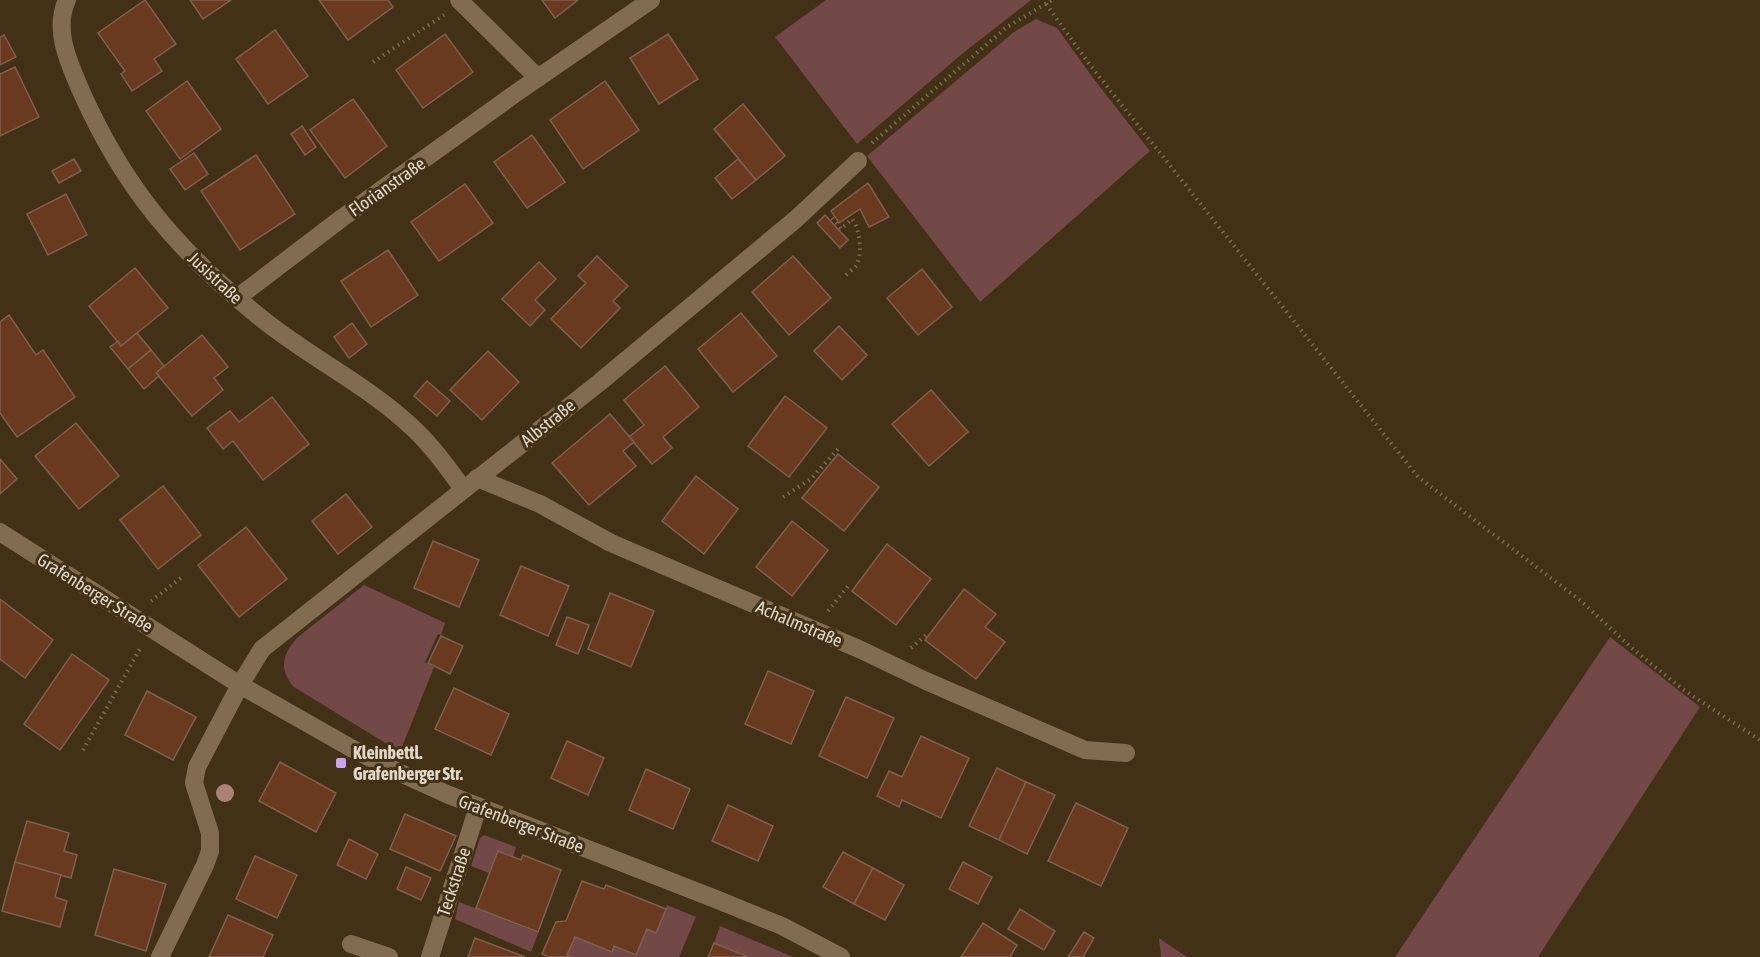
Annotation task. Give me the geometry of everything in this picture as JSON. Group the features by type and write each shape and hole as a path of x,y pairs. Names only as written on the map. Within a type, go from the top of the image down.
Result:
{"street":[{"name":"Jusistraße","path":"67,0 61,24 64,46 90,110 139,196 167,231 203,269 237,298 294,343 354,382 405,422 470,483"},
{"name":"Florianstraße","path":"237,298 292,254 651,0"},
{"path":"461,1 538,78"},
{"name":"Albstraße","path":"160,957 210,851 210,833 194,783 197,767 240,685 262,649 600,382 796,219 858,161"},
{"name":"Achalmstraße","path":"470,483 540,504 610,543 1085,750 1126,753"},
{"name":"Grafenberger Straße","path":"0,532 240,685 369,758 478,807 783,926 841,957"},
{"name":"Teckstraße","path":"430,957 478,807"},
{"path":"351,944 389,957"}],"path":[{"path":"858,161 861,152 998,35 1052,0"},
{"path":"373,62 461,1"},
{"path":"1046,4 1097,74 1418,477 1581,601 1634,650 1685,690 1760,740"},
{"path":"830,215 841,228 852,219 859,238 856,265 845,276"},
{"path":"783,497 811,479 838,449"},
{"path":"132,616 181,578"},
{"path":"813,630 849,585"},
{"path":"83,750 151,628"}],"shaded area":[{"path":"826,0 1031,0 963,53 857,144 775,37"},
{"path":"1036,19 1057,28 1150,151 980,302 867,156 1014,32"},
{"path":"364,585 445,623 441,635 438,634 425,662 434,667 400,752 294,687 284,667 286,655 298,637"},
{"path":"1610,637 1700,707 1538,957 1395,957"},
{"path":"484,835 516,847 513,857 498,852 489,873 471,866 480,838"},
{"path":"459,902 538,933 531,952 455,919"},
{"path":"667,905 696,917 679,957 571,957 567,955 575,937 612,952 614,946 636,955 647,929 656,932"},
{"path":"720,926 793,957 748,957 714,943"},
{"path":"1159,938 1187,957 1161,957"}],"building":[{"path":"145,0 176,44 154,59 162,71 132,91 121,74 125,71 98,33"},
{"path":"190,0 231,0 203,19"},
{"path":"319,0 388,0 393,7 348,40"},
{"path":"542,0 578,0 555,18"},
{"path":"275,30 308,76 268,104 236,59"},
{"path":"445,34 473,72 423,108 396,70"},
{"path":"668,34 698,79 659,104 630,58"},
{"path":"4,35 16,57 0,65 0,37"},
{"path":"15,67 39,117 0,136 0,74"},
{"path":"187,81 221,129 180,159 146,111"},
{"path":"605,81 639,130 583,169 550,120"},
{"path":"353,99 387,146 345,178 310,130"},
{"path":"743,104 785,156 756,180 714,129"},
{"path":"302,126 316,147 305,155 291,134"},
{"path":"532,135 565,182 527,208 494,162"},
{"path":"194,153 208,174 185,190 170,169"},
{"path":"256,155 295,214 240,250 201,191"},
{"path":"74,159 81,171 59,183 52,171"},
{"path":"738,159 756,180 732,199 715,178"},
{"path":"868,183 889,217 869,227 860,209 839,223 831,211"},
{"path":"465,184 493,223 439,261 411,222"},
{"path":"66,194 87,235 48,255 27,214"},
{"path":"825,215 848,240 840,248 817,223"},
{"path":"388,250 418,295 371,327 341,281"},
{"path":"597,256 628,286 613,301 620,308 581,348 551,319 586,283 578,276"},
{"path":"793,256 831,298 789,335 752,292"},
{"path":"539,262 556,279 535,300 545,310 530,326 502,299"},
{"path":"135,268 168,308 121,346 89,306"},
{"path":"922,269 952,307 918,335 887,298"},
{"path":"741,313 777,356 733,392 698,349"},
{"path":"9,315 36,355 43,350 75,397 17,437 0,413 0,322"},
{"path":"352,323 367,344 349,358 334,337"},
{"path":"839,326 867,355 842,380 814,351"},
{"path":"137,333 151,350 128,369 110,347 118,341 121,346"},
{"path":"202,335 228,367 214,378 223,390 192,416 156,373"},
{"path":"151,350 164,366 156,373 159,376 144,389 128,369"},
{"path":"488,351 519,382 482,420 450,390"},
{"path":"665,366 699,407 663,437 672,448 652,464 629,437 644,425 624,400"},
{"path":"427,381 450,401 437,416 414,396"},
{"path":"931,390 968,432 929,466 892,424"},
{"path":"785,396 827,428 789,477 748,446"},
{"path":"272,397 309,444 263,480 233,441 223,449 207,428 230,411 239,422"},
{"path":"610,414 634,442 623,451 636,466 589,505 552,463"},
{"path":"76,423 119,476 79,509 35,456"},
{"path":"838,454 879,487 844,531 802,498"},
{"path":"0,459 17,479 0,494"},
{"path":"696,476 738,509 704,554 662,521"},
{"path":"163,486 201,535 158,569 120,520"},
{"path":"346,494 372,527 338,554 312,521"},
{"path":"792,521 828,550 792,596 756,567"},
{"path":"246,527 287,579 239,617 198,565"},
{"path":"433,541 479,560 459,607 414,588"},
{"path":"887,544 931,579 896,625 852,591"},
{"path":"521,566 569,586 548,636 500,615"},
{"path":"964,589 996,614 985,627 1005,642 976,679 925,640"},
{"path":"610,593 654,611 631,667 588,649"},
{"path":"0,599 53,640 25,678 0,659"},
{"path":"567,617 589,625 578,654 556,645"},
{"path":"441,636 463,646 450,674 428,663"},
{"path":"72,654 109,680 60,750 24,724"},
{"path":"768,671 814,691 791,744 745,724"},
{"path":"454,688 509,714 491,755 435,729"},
{"path":"147,691 196,717 173,760 125,735"},
{"path":"846,697 894,718 867,778 819,756"},
{"path":"921,736 969,758 941,818 902,800 899,807 877,796 889,771 902,777"},
{"path":"567,741 604,758 588,795 551,778"},
{"path":"280,762 336,793 316,832 259,801"},
{"path":"997,768 1026,782 999,840 969,826"},
{"path":"646,769 690,789 673,829 629,810"},
{"path":"1026,782 1055,795 1027,854 999,840"},
{"path":"1076,803 1128,828 1101,886 1048,861"},
{"path":"728,805 773,826 758,861 712,841"},
{"path":"405,814 456,836 440,871 390,849"},
{"path":"27,821 69,833 64,851 77,855 71,878 15,862"},
{"path":"349,839 378,854 366,879 337,865"},
{"path":"498,851 521,860 523,855 561,870 538,932 476,908"},
{"path":"843,852 873,868 854,904 823,887"},
{"path":"255,856 297,875 277,918 236,899"},
{"path":"15,862 61,875 55,897 67,901 60,927 2,911"},
{"path":"963,862 992,877 978,904 949,889"},
{"path":"406,867 431,878 421,900 397,889"},
{"path":"873,868 904,885 885,920 854,904"},
{"path":"114,869 166,884 146,951 95,935"},
{"path":"582,881 604,889 606,885 666,909 656,933 647,929 636,955 614,946 612,952 575,937 567,955 571,957 548,957 542,954 556,922 566,921"},
{"path":"1020,909 1055,931 1044,950 1008,929"},
{"path":"228,915 273,935 263,957 209,957"},
{"path":"983,923 1017,945 1010,957 961,957"},
{"path":"1084,932 1094,938 1083,957 1068,957"},
{"path":"475,938 512,952 525,957 468,957"},
{"path":"714,943 748,957 708,957"}],"place":[{"name":"Kleinbettl. Grafenberger Str.","path":"341,763"}]}
